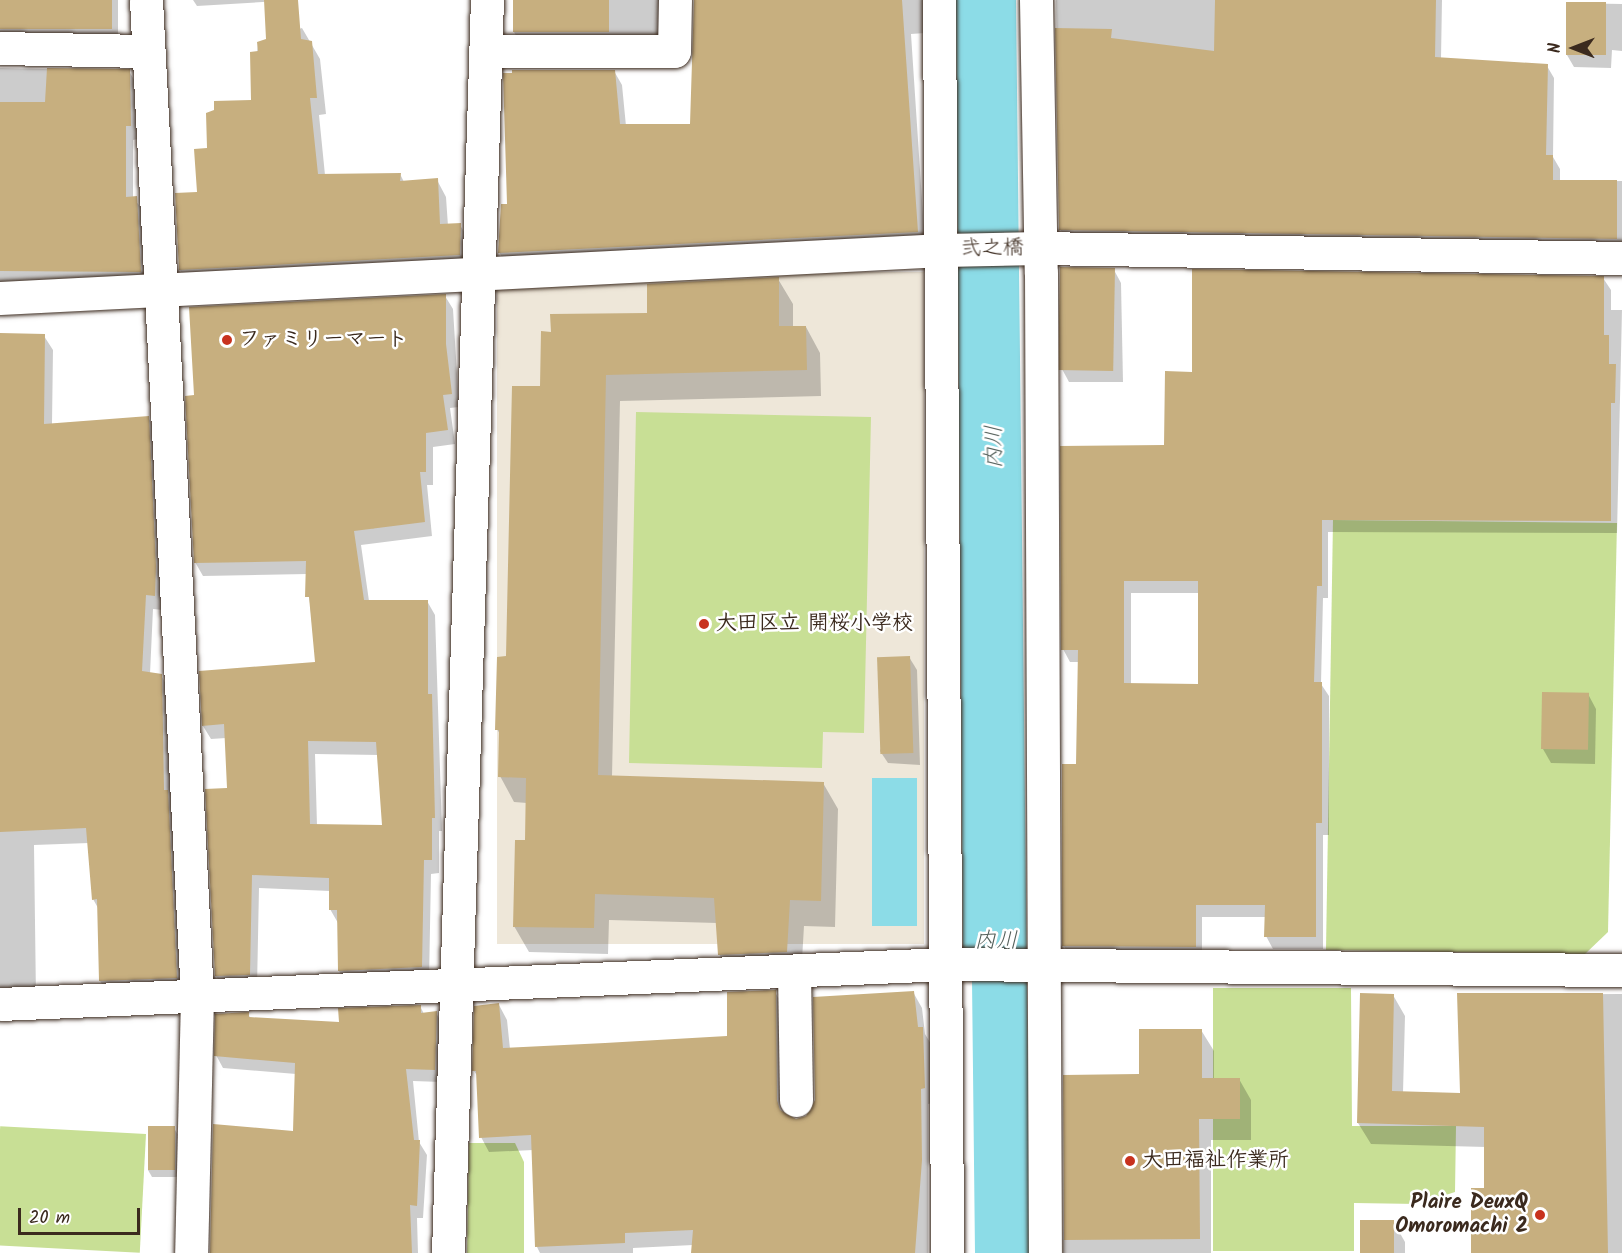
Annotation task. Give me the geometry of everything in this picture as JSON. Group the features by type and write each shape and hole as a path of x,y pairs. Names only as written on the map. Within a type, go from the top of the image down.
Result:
{"street":[{"path":"146,0 197,996 191,1253"},
{"path":"448,1253 487,0"},
{"path":"486,51 674,51 675,0"},
{"path":"939,0 943,250 947,1253"},
{"path":"1036,0 1040,248 1045,1253"},
{"path":"0,48 148,51"},
{"name":"弐之橋","path":"0,298 943,250 1040,248 1622,258"},
{"path":"0,1004 946,964 1622,970"},
{"path":"794,971 796,1100"}],"shaded area":[{"name":"大田区立 開桜小学校","path":"497,272 924,272 924,944 497,944"}],"green space":[{"path":"636,412 871,417 864,733 823,732 822,768 629,763"},
{"path":"1333,520 1617,523 1608,932 1585,954 1326,950"},
{"path":"1213,988 1351,988 1352,1126 1456,1126 1455,1192 1418,1204 1354,1203 1354,1251 1213,1251"},
{"path":"0,1126 146,1134 140,1253 0,1246"},
{"path":"469,1143 515,1143 524,1162 524,1253 467,1253"}],"water":[{"name":"内川","path":"956,0 1016,0 1030,1253 975,1253 972,980 963,947"},
{"path":"872,778 917,778 917,926 872,926"}],"building":[{"path":"0,0 112,0 112,29 0,29"},
{"path":"264,0 298,0 301,39 312,41 317,98 310,98 318,174 401,173 400,181 438,178 440,224 461,223 460,255 179,270 175,193 197,192 194,149 207,148 206,113 214,110 214,101 251,100 250,52 258,51 257,42 266,39"},
{"path":"513,0 609,0 609,32 513,32"},
{"path":"694,0 902,0 918,232 498,253 501,204 507,204 503,73 512,73 512,70 615,70 620,124 690,124"},
{"path":"1215,0 1436,0 1435,57 1548,64 1546,155 1553,155 1553,180 1617,180 1617,239 1059,230 1055,28 1112,29 1111,38 1214,51"},
{"path":"1566,2 1606,2 1606,55 1566,55"},
{"path":"47,68 130,69 131,126 126,126 126,197 137,196 141,272 0,271 0,102 45,102"},
{"path":"1060,267 1115,268 1113,371 1058,370"},
{"path":"1192,269 1604,276 1604,335 1609,335 1609,364 1616,364 1615,403 1611,403 1611,521 1322,520 1322,586 1317,586 1314,682 1322,682 1322,823 1316,823 1316,937 1264,937 1265,905 1196,905 1196,947 1062,946 1062,764 1076,764 1078,650 1061,650 1060,446 1164,445 1165,371 1192,372","holes":["1124,581 1198,581 1198,684 1124,683"]},
{"path":"779,277 779,326 806,326 807,370 606,375 598,775 824,782 821,901 790,900 787,952 718,955 714,898 595,894 594,928 513,927 515,840 525,840 526,778 498,777 499,730 495,730 497,657 506,656 512,386 540,386 541,331 551,332 550,314 647,313 647,284"},
{"path":"446,294 446,344 452,394 443,395 448,430 426,433 426,472 420,472 425,522 354,531 364,600 428,600 428,694 432,694 435,818 432,818 432,860 424,860 422,967 338,971 337,910 329,910 329,878 252,875 250,975 215,976 205,789 227,788 224,724 202,726 199,671 315,662 309,597 305,597 306,561 194,563 185,396 194,395 189,307","holes":["308,741 376,742 382,825 310,824"]},
{"path":"0,333 45,334 44,424 149,416 156,566 155,596 146,595 142,671 162,674 164,790 168,790 177,978 99,981 97,899 92,900 86,828 0,832"},
{"path":"910,656 913,753 880,754 877,657"},
{"path":"1542,692 1589,693 1588,750 1541,749"},
{"path":"776,990 777,1100 780,1110 796,1119 806,1116 815,1100 813,997 914,991 918,1027 923,1027 925,1088 921,1089 922,1160 915,1253 691,1253 693,1230 625,1233 625,1243 535,1247 531,1135 479,1138 476,1071 472,1071 474,1006 499,1003 503,1048 605,1043 727,1036 727,992"},
{"path":"1360,993 1394,994 1392,1091 1460,1093 1457,993 1603,993 1608,1253 1471,1253 1471,1188 1484,1188 1484,1127 1357,1123"},
{"path":"421,1005 421,1013 437,1011 435,1070 406,1069 414,1140 420,1140 417,1206 410,1205 412,1253 210,1253 213,1124 293,1131 295,1063 214,1056 215,1014 249,1012 249,1017 339,1022 338,1008"},
{"name":"大田福祉作業所","path":"1139,1029 1202,1029 1202,1078 1240,1078 1240,1119 1199,1119 1200,1239 1064,1240 1063,1075 1139,1074"},
{"path":"148,1126 175,1126 175,1170 148,1170"},
{"path":"1360,1220 1394,1220 1394,1253 1360,1253"}],"place":[{"name":"ファミリーマート","path":"227,340"},
{"name":"大田区立 開桜小学校","path":"704,624"},
{"name":"大田福祉作業所","path":"1130,1161"},
{"name":"Plaire DeuxQ Omoromachi 2","path":"1540,1215"}]}
